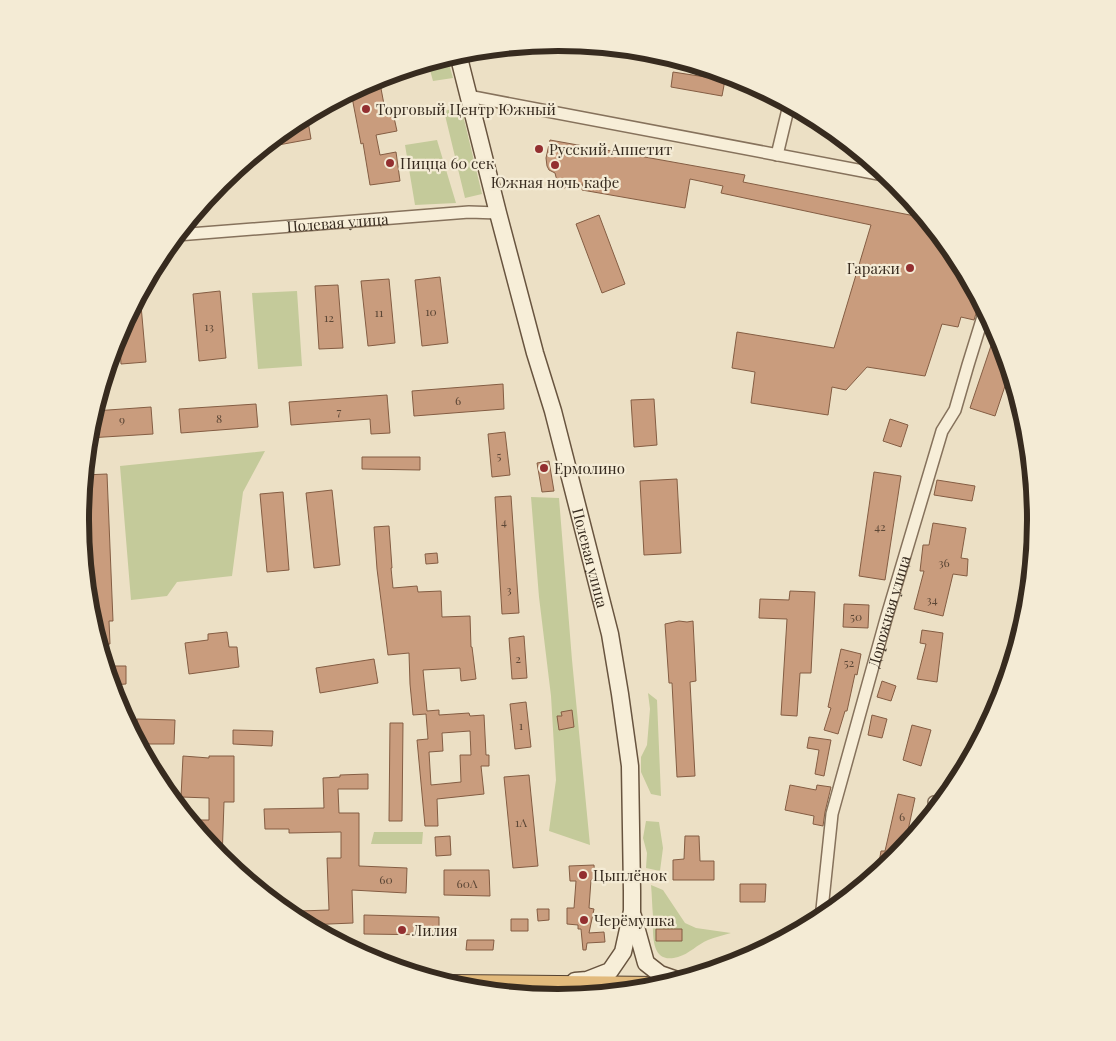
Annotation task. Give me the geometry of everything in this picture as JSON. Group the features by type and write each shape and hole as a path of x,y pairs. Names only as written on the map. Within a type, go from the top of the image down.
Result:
{"highway":[{"path":"494,985 613,987"}],"main road":[{"name":"Полевая улица","path":"460,62 498,214 535,352 553,410 610,634 630,766 632,911"},
{"path":"632,911 646,963 660,974 668,977"},
{"path":"548,986 587,980 610,971 623,952 632,911"}],"street":[{"path":"468,96 872,173"},
{"path":"777,155 788,111"},
{"name":"Полевая улица","path":"187,234 468,212 498,214"},
{"name":"Дорожная улица","path":"822,909 832,814 886,619 942,431 955,410 982,320"}],"green space":[{"path":"449,64 453,78 433,81 430,69"},
{"path":"461,107 482,194 465,198 444,111"},
{"path":"437,140 456,203 415,205 405,145"},
{"path":"297,291 302,366 258,369 252,293"},
{"path":"265,451 243,492 232,576 177,582 167,596 131,600 120,466"},
{"path":"531,497 559,498 590,845 549,831 556,780 551,696 539,597"},
{"path":"648,693 657,700 661,796 651,794 641,772 641,757 647,745 650,709"},
{"path":"646,821 659,822 663,848 660,871 646,868 647,853 643,838"},
{"path":"374,832 423,832 422,844 371,844"},
{"path":"651,885 663,890 685,923 696,928 731,933 708,940 678,957 669,958 662,956 655,946"}],"building":[{"path":"673,72 716,79 725,82 722,96 671,87"},
{"path":"381,86 386,115 393,113 397,131 376,135 380,155 396,152 400,181 370,185 363,143 361,144 352,99"},
{"path":"308,123 311,139 275,146"},
{"name":"Гаражи","path":"550,140 745,175 743,182 915,216 948,260 964,286 977,310 974,320 961,317 958,327 942,324 925,376 867,367 846,390 832,387 828,415 751,403 755,372 732,368 737,332 834,348 871,225 721,193 723,186 690,179 685,208 582,190 583,184 559,189 555,173 549,170 546,158"},
{"path":"599,215 625,284 602,293 576,224"},
{"path":"440,277 448,343 422,346 415,280"},
{"path":"389,279 395,343 368,346 361,281"},
{"path":"338,285 343,348 319,349 315,286"},
{"path":"220,291 226,358 199,361 193,294"},
{"path":"141,306 146,362 121,364 120,352"},
{"path":"992,342 1006,383 995,416 970,408"},
{"path":"503,384 504,409 414,416 412,391"},
{"path":"387,395 390,433 371,434 370,419 291,425 289,402"},
{"path":"654,399 657,445 634,447 631,400"},
{"path":"256,404 258,427 181,433 179,409"},
{"path":"151,407 153,434 97,437 102,410"},
{"path":"890,419 908,425 901,447 883,441"},
{"path":"505,432 510,475 492,477 488,434"},
{"path":"362,457 420,457 420,470 362,469"},
{"path":"549,461 554,491 542,492 537,463"},
{"path":"874,472 901,476 885,580 859,576"},
{"path":"107,474 113,621 109,621 110,644 106,644 105,642 93,582 89,520 91,475"},
{"path":"677,479 681,553 644,555 640,481"},
{"path":"937,480 975,486 972,501 934,495"},
{"path":"332,490 340,565 314,568 306,493"},
{"path":"283,492 289,570 267,572 260,494"},
{"path":"511,496 519,613 502,614 495,497"},
{"path":"933,523 966,528 961,558 968,559 967,576 953,574 943,616 914,609 924,571 920,571 923,545 929,545"},
{"path":"389,526 393,588 417,586 418,592 441,591 442,617 470,616 471,647 476,679 461,681 460,668 423,670 427,711 439,710 439,715 469,713 470,716 484,715 486,755 489,755 489,766 481,766 484,794 437,799 438,826 425,826 417,740 428,739 426,714 413,715 409,653 388,655 377,569 374,527","holes":["470,731 471,755 460,755 461,782 431,785 429,752 443,751 442,733"]},
{"path":"437,553 438,563 426,564 425,554"},
{"path":"790,591 815,592 811,673 800,673 797,716 781,715 787,619 759,618 760,599 789,600"},
{"path":"844,604 869,605 868,628 843,627"},
{"path":"693,621 696,681 690,682 695,776 677,777 672,683 669,683 665,624"},
{"path":"922,630 943,633 937,682 917,679 926,644 920,643"},
{"path":"227,632 229,647 237,647 239,667 189,674 185,643 208,640 208,634"},
{"path":"524,636 527,678 512,679 509,638"},
{"path":"841,649 861,654 847,711 845,711 838,734 824,730 831,708 828,707"},
{"path":"374,659 378,683 320,693 316,668"},
{"path":"112,666 126,666 126,684 119,684"},
{"path":"882,681 896,686 891,701 877,697"},
{"path":"526,702 531,747 515,749 510,704"},
{"path":"572,710 574,727 559,730 557,716 562,716 561,712"},
{"path":"872,715 887,719 882,738 868,735"},
{"path":"137,719 175,720 174,744 146,744 137,727"},
{"path":"390,723 403,723 402,821 389,821"},
{"path":"912,725 931,730 921,766 903,760"},
{"path":"233,730 273,731 272,746 233,744"},
{"path":"809,737 831,740 824,776 815,774 819,750 807,748"},
{"path":"183,756 209,758 209,756 234,756 234,802 224,802 222,848 197,820 209,820 209,798 181,797"},
{"path":"368,774 368,789 338,789 339,813 359,813 359,866 407,868 406,893 352,890 353,923 319,924 300,913 300,911 329,910 327,858 341,858 341,832 289,833 289,829 265,829 264,809 324,808 323,778 340,777 340,775"},
{"path":"529,775 538,866 513,868 504,777"},
{"path":"790,785 816,790 817,785 831,787 823,826 813,824 814,816 785,810"},
{"path":"898,794 915,798 907,834 879,862 881,851 885,851"},
{"path":"450,836 451,855 436,856 435,837"},
{"path":"685,836 699,836 700,861 714,861 714,880 673,880 673,860 684,859"},
{"path":"594,865 595,880 591,880 589,908 594,909 589,933 604,932 605,942 587,943 586,950 583,950 581,929 578,929 578,925 567,924 567,908 574,908 576,881 570,881 569,866"},
{"path":"444,870 489,870 490,896 444,895"},
{"path":"740,884 766,884 765,902 740,902"},
{"path":"537,909 549,909 549,920 538,921"},
{"path":"364,915 439,917 439,935 364,934"},
{"path":"511,919 528,919 528,931 511,931"},
{"path":"656,929 682,929 682,941 656,941"},
{"path":"467,940 494,940 493,950 466,950"}],"place":[{"name":"Торговый Центр Южный","path":"366,109"},
{"name":"Русский Аппетит","path":"539,149"},
{"name":"Пицца 60 сек","path":"390,163"},
{"name":"Южная ночь кафе","path":"555,165"},
{"name":"Гаражи","path":"910,268"},
{"name":"Ермолино","path":"544,468"},
{"name":"Цыплёнок","path":"583,875"},
{"name":"Черёмушка","path":"584,920"},
{"name":"Лилия","path":"402,930"}]}
